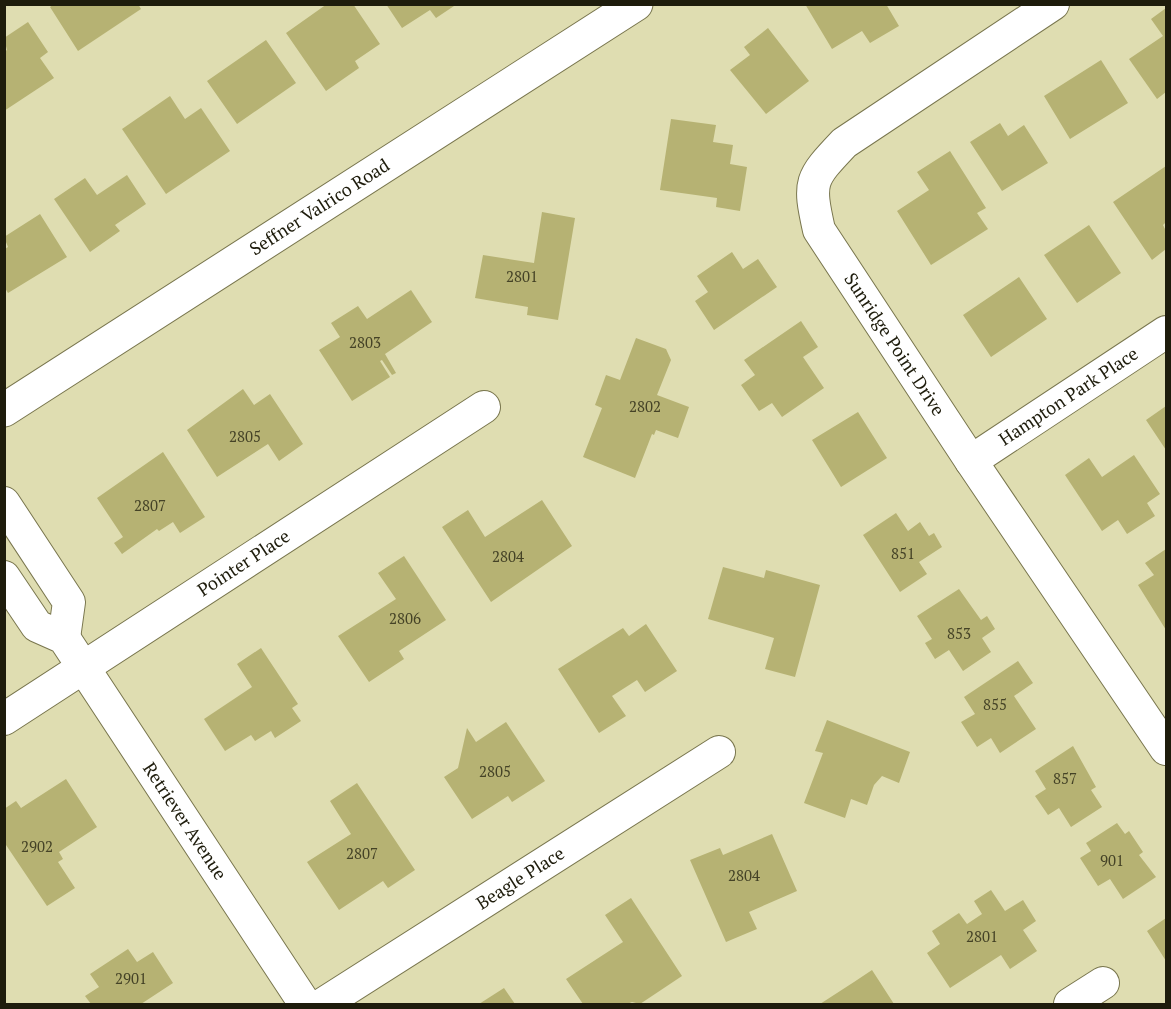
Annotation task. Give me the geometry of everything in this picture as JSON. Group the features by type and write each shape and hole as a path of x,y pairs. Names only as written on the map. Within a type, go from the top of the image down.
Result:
{"street":[{"name":"Seffner Valrico Road","path":"4,410 636,4"},
{"name":"Sunridge Point Drive","path":"1053,4 844,143 819,170 811,194 819,230 971,461 1164,740"},
{"name":"Hampton Park Place","path":"971,461 1167,332"},
{"name":"Pointer Place","path":"4,718 484,407"},
{"path":"4,503 69,602 64,638 37,626 4,577"},
{"name":"Retriever Avenue","path":"64,638 305,1005"},
{"name":"Beagle Place","path":"323,1005 719,752"},
{"path":"1070,1005 1103,983"}],"building":[{"path":"54,4 138,4 141,9 78,51 50,7"},
{"path":"327,4 353,4 380,44 355,61 359,68 326,91 286,33"},
{"path":"386,4 457,4 436,18 430,10 402,28"},
{"path":"805,4 886,4 899,26 870,43 862,31 832,49"},
{"path":"1166,8 1166,92 1157,99 1129,59 1163,36 1151,19"},
{"path":"28,22 48,52 40,58 54,78 4,111 4,52 7,50 4,38"},
{"path":"768,28 809,81 766,114 730,70 750,55 744,47"},
{"path":"266,40 296,83 237,124 207,81"},
{"path":"1101,60 1128,103 1070,139 1044,96"},
{"path":"170,96 185,119 201,108 230,151 166,194 122,129"},
{"path":"671,119 716,125 713,142 733,145 730,164 747,167 740,211 716,207 717,198 660,190"},
{"path":"1000,123 1008,136 1024,125 1048,163 1002,191 970,142"},
{"path":"950,151 986,208 977,213 988,229 931,265 897,211 929,190 917,172"},
{"path":"1166,166 1166,222 1163,225 1166,231 1166,249 1152,260 1113,202"},
{"path":"127,175 146,204 115,225 120,231 90,252 54,199 85,178 97,195"},
{"path":"542,212 575,218 558,320 527,315 528,307 475,298 483,255 534,263"},
{"path":"40,214 67,257 8,293 5,288 5,249 8,247 4,237"},
{"path":"1089,225 1121,273 1077,303 1044,255"},
{"path":"732,252 743,269 758,259 777,287 714,330 695,301 708,292 697,276"},
{"path":"1019,277 1047,319 991,357 963,315"},
{"path":"411,290 432,322 385,354 396,373 392,375 382,360 380,361 390,377 352,401 319,350 340,337 331,323 358,306 367,319"},
{"path":"801,321 818,347 803,357 824,388 782,417 772,403 759,411 741,385 755,375 744,360"},
{"path":"636,338 666,349 671,360 657,395 689,407 678,438 656,430 654,435 652,434 635,478 583,457 602,408 595,405 606,375 620,380"},
{"path":"243,389 254,405 270,394 303,444 279,461 268,444 217,477 187,430"},
{"path":"1166,406 1166,450 1146,420"},
{"path":"858,412 887,458 841,487 812,440"},
{"path":"163,452 205,517 180,533 173,522 159,531 157,529 122,554 114,543 123,537 97,498"},
{"path":"1134,455 1160,494 1147,503 1155,516 1127,534 1118,520 1102,531 1065,475 1089,458 1102,477"},
{"path":"542,500 572,546 491,602 442,527 468,510 485,537"},
{"path":"896,513 908,531 920,522 929,536 934,533 942,547 919,562 927,574 900,592 863,535"},
{"path":"1166,549 1166,630 1138,585 1154,575 1145,563"},
{"path":"404,556 446,620 399,651 404,659 369,682 338,636 396,599 378,573"},
{"path":"723,567 764,578 766,570 820,585 795,677 765,669 774,638 708,619"},
{"path":"959,589 981,620 987,616 995,629 982,638 991,652 963,671 949,650 935,659 925,643 932,639 917,616"},
{"path":"646,624 677,671 645,692 637,680 612,696 626,716 599,733 558,669 623,628 629,636"},
{"path":"261,648 298,704 292,708 301,721 275,738 271,731 255,741 251,735 225,751 204,719 252,687 237,664"},
{"path":"1018,661 1033,683 1014,696 1036,729 1000,753 991,738 977,747 961,722 975,714 964,697"},
{"path":"827,720 910,752 899,783 882,776 874,785 867,805 851,799 845,818 804,803 823,753 815,751"},
{"path":"506,722 545,781 512,802 508,796 472,819 444,777 458,768 467,728 476,742"},
{"path":"1073,746 1096,787 1091,790 1102,807 1071,827 1059,808 1048,815 1035,796 1046,789 1035,771"},
{"path":"66,779 97,827 59,852 63,859 58,862 75,888 47,906 4,842 4,809 16,801 21,808"},
{"path":"357,783 415,870 388,888 383,881 339,910 307,862 351,834 330,801"},
{"path":"1117,823 1125,834 1129,831 1143,852 1139,855 1156,877 1123,899 1110,879 1098,886 1080,858 1091,851 1086,843"},
{"path":"772,834 797,891 749,912 757,929 726,942 690,860 720,848 723,855"},
{"path":"991,890 1005,911 1023,900 1036,921 1023,930 1037,951 1010,969 1001,955 950,988 927,953 940,944 932,931 959,913 967,924 982,914 974,901"},
{"path":"631,898 682,976 640,1004 632,1002 583,1004 566,979 623,942 605,915"},
{"path":"1166,918 1166,961 1147,931"},
{"path":"128,949 137,962 153,952 173,983 141,1004 91,1004 85,996 99,987 90,974"},
{"path":"872,970 894,1004 820,1004 854,982"},
{"path":"504,988 515,1004 479,1004"}]}
